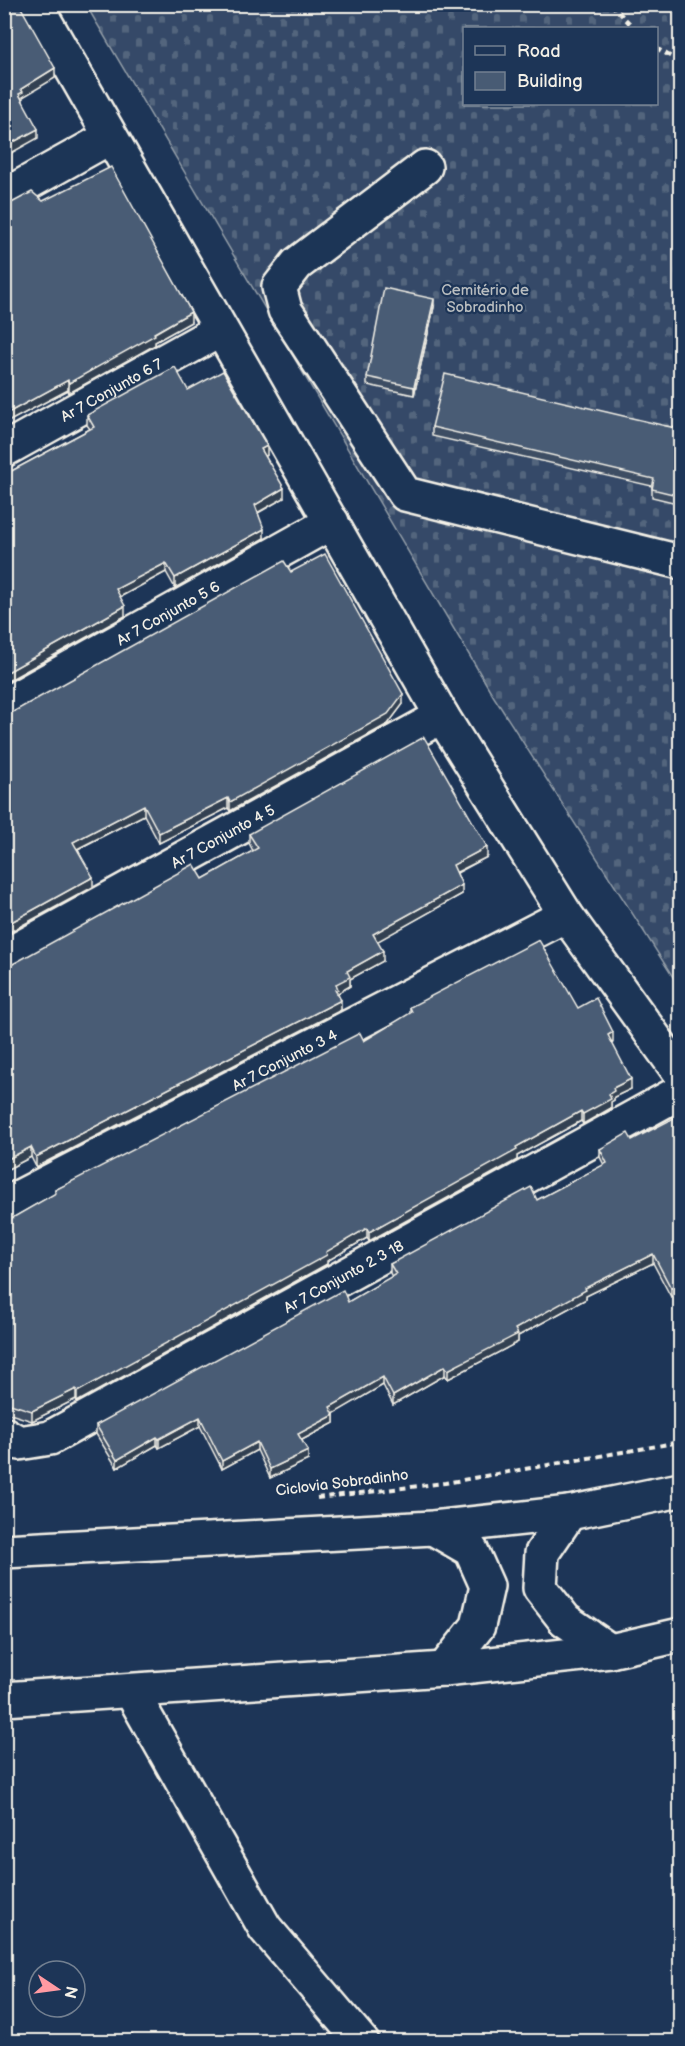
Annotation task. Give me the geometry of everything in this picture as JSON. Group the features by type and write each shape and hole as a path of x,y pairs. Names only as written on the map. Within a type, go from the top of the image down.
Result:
{"street":[{"path":"35,4 442,716 566,915 681,1073"},
{"path":"4,196 110,137"},
{"path":"425,166 297,264 279,287 285,310 405,494 681,562"},
{"name":"Ar 7 Conjunto 6 7","path":"4,450 220,330"},
{"name":"Ar 7 Conjunto 5 6","path":"4,705 332,522"},
{"name":"Ar 7 Conjunto 4 5","path":"4,957 442,716"},
{"name":"Ar 7 Conjunto 3 4","path":"4,1205 566,915"},
{"name":"Ar 7 Conjunto 2 3 18","path":"4,1434 20,1443 50,1438 681,1092"},
{"path":"4,1551 433,1528 569,1512 681,1491"},
{"path":"569,1512 542,1553 540,1588 565,1620 610,1651"},
{"path":"433,1528 471,1550 487,1586 478,1626 444,1669"},
{"path":"4,1699 444,1669 610,1651 681,1635"},
{"path":"131,1691 265,1928 362,2042"}],"path":[{"path":"611,4 633,27"},
{"path":"658,49 681,62"},
{"name":"Ciclovia Sobradinho","path":"306,1499 445,1483 681,1443"}],"green space":[{"name":"Cemitério de Sobradinho","path":"86,5 680,5 680,988 494,697"}],"building":[{"path":"4,4 19,4 55,68 21,89 23,92 19,94 38,129 4,147"},
{"path":"111,167 191,312 69,383 68,380 4,415 4,207 32,192 43,201"},
{"path":"384,288 434,299 414,387 367,377"},
{"path":"175,367 188,390 223,371 267,446 261,449 284,488 255,505 264,529 175,578 166,563 116,589 125,606 4,674 4,475 94,427 87,415"},
{"path":"445,374 666,426 681,427 681,496 652,489 654,479 432,427"},
{"path":"325,554 403,694 388,714 230,802 228,798 159,833 144,805 73,842 93,877 4,926 4,714 13,712 284,561 291,572"},
{"path":"424,737 487,847 453,865 462,885 373,934 383,951 347,971 350,977 336,984 338,989 335,990 341,1000 36,1157 31,1147 4,1161 4,966 13,964 194,864 203,879 258,848 249,834"},
{"path":"539,940 578,1008 596,998 613,1032 608,1035 631,1079 613,1088 614,1091 609,1094 611,1099 583,1114 581,1111 516,1147 517,1150 369,1232 367,1228 326,1252 327,1255 77,1392 76,1389 32,1411 4,1402 4,1213 9,1220 56,1193 55,1190 360,1033 364,1041 412,1012 410,1007"},
{"path":"678,1116 681,1121 681,1298 674,1287 671,1288 653,1254 585,1288 586,1290 515,1329 518,1334 448,1370 445,1366 393,1396 383,1377 330,1407 334,1415 298,1434 308,1451 270,1469 257,1442 222,1461 200,1417 159,1439 157,1437 117,1460 96,1425 343,1290 348,1302 396,1274 390,1264 531,1187 537,1200 607,1163 600,1149 628,1133 632,1140"}]}
